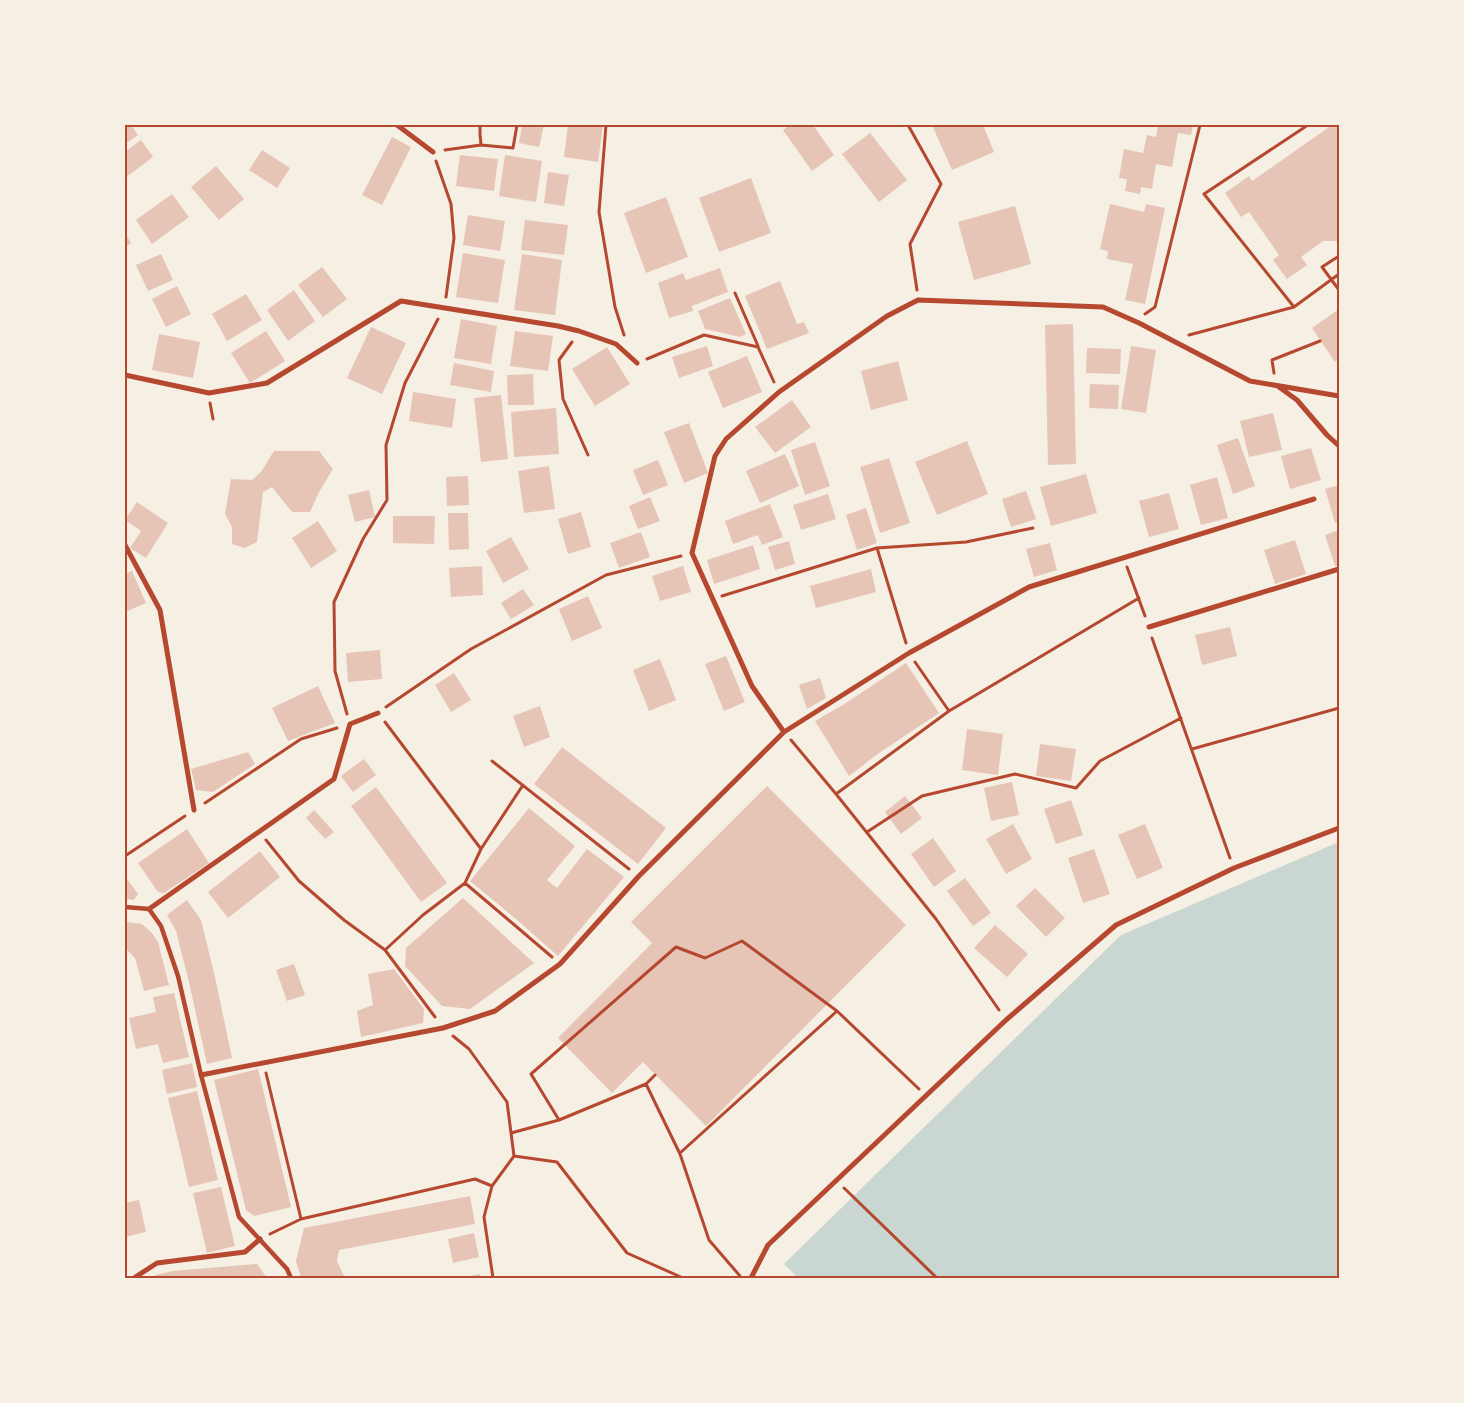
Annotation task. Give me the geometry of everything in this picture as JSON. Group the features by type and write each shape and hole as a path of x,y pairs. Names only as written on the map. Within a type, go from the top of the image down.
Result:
{"street":[{"path":"396,125 433,152"},
{"path":"784,732 752,686 692,554 715,456 726,439 779,392 887,316 918,300 1104,307 1250,381 1339,396"},
{"path":"125,375 209,393 267,383 401,301 579,331 616,344 637,363"},
{"path":"1277,386 1297,400 1339,446"},
{"path":"201,1075 443,1028 495,1011 560,964 639,876 784,732 909,653 1030,587 1314,500"},
{"path":"125,544 160,610 194,810"},
{"path":"1149,627 1339,569"},
{"path":"125,907 149,909 334,779 350,724 378,713"},
{"path":"751,1278 768,1245 1006,1020 1116,925 1234,868 1339,828"},
{"path":"149,909 161,926 178,976 201,1075 239,1217 287,1269 291,1278"},
{"path":"134,1278 157,1262 245,1252 260,1239"}],"path":[{"path":"480,125 481,145"},
{"path":"125,856 301,740 350,724 336,671 334,602 363,539 387,500 386,445 405,383 444,308 454,238 451,204 433,152 481,145 513,148 517,125"},
{"path":"606,125 599,212 615,307 626,339"},
{"path":"908,125 942,184 910,244 918,300"},
{"path":"1136,322 1155,307 1200,125"},
{"path":"1294,307 1204,194 1308,125"},
{"path":"1339,256 1322,267 1339,290"},
{"path":"1171,340 1294,307 1339,274"},
{"path":"736,293 779,392"},
{"path":"579,331 559,360 564,399 588,455"},
{"path":"637,363 704,336 758,347"},
{"path":"1277,386 1272,360 1320,341"},
{"path":"712,599 877,548 966,542 1033,528"},
{"path":"877,548 909,653 949,711"},
{"path":"481,849 378,713 471,649 606,575 692,554"},
{"path":"1124,558 1234,868"},
{"path":"836,794 949,711 1139,598"},
{"path":"1192,749 1339,708"},
{"path":"866,832 922,796 1015,774 1076,788 1100,761 1181,718"},
{"path":"784,732 936,919 1006,1020"},
{"path":"492,761 639,876"},
{"path":"385,950 423,915 465,883 481,849 523,785"},
{"path":"465,883 560,964"},
{"path":"559,1120 531,1074 676,947 705,958 742,941 836,1011 926,1096"},
{"path":"680,1154 836,1011"},
{"path":"263,1063 301,1219"},
{"path":"511,1133 559,1120 646,1084 655,1075"},
{"path":"646,1084 680,1154 709,1240 742,1278"},
{"path":"514,1156 557,1162 627,1254 683,1278"},
{"path":"260,1239 301,1219 475,1179 492,1186"},
{"path":"836,1181 937,1278"}],"shaded area":[{"path":"1339,842 1339,1278 798,1278 784,1264 1121,935"}],"building":[{"path":"125,125 131,125 138,135 125,144"},
{"path":"522,125 544,125 539,147 519,143"},
{"path":"568,125 603,125 598,162 564,157"},
{"path":"790,125 813,125 834,155 812,171 783,130"},
{"path":"932,125 983,125 994,152 952,170"},
{"path":"1158,125 1193,125 1191,135 1178,133 1172,167 1156,164 1152,189 1141,187 1140,194 1125,191 1127,179 1119,178 1124,149 1143,153 1147,135 1156,137"},
{"path":"1332,125 1339,125 1339,241 1323,241 1301,257 1307,265 1287,279 1273,260 1279,255 1249,212 1241,217 1225,193 1249,176 1252,181"},
{"path":"870,133 907,180 879,202 842,154"},
{"path":"392,137 411,147 382,205 362,195"},
{"path":"141,140 153,157 125,178 125,152"},
{"path":"262,150 290,168 277,188 249,170"},
{"path":"460,155 498,159 494,191 456,186"},
{"path":"505,155 542,161 536,202 499,196"},
{"path":"216,166 244,199 219,220 191,187"},
{"path":"548,172 569,175 564,206 544,203"},
{"path":"751,178 771,233 719,252 699,198"},
{"path":"172,194 189,217 152,244 136,220"},
{"path":"666,197 688,257 646,273 624,213"},
{"path":"1110,204 1144,212 1146,204 1165,208 1145,304 1125,300 1133,264 1107,259 1108,251 1100,249"},
{"path":"1015,206 1031,264 974,280 958,222"},
{"path":"468,215 505,221 500,251 463,245"},
{"path":"525,220 568,225 564,255 521,250"},
{"path":"125,233 131,243 125,247"},
{"path":"463,253 505,260 498,303 456,297"},
{"path":"161,254 173,280 148,291 136,265"},
{"path":"522,254 562,260 555,315 514,310"},
{"path":"322,267 347,299 323,317 298,285"},
{"path":"720,268 728,292 692,306 693,311 669,318 658,283 683,273 686,280"},
{"path":"780,281 797,324 804,322 809,333 767,349 745,296"},
{"path":"177,286 191,314 166,327 152,299"},
{"path":"294,290 315,321 288,341 267,310"},
{"path":"246,294 262,320 227,341 212,314"},
{"path":"730,298 746,334 740,337 705,329 698,311"},
{"path":"1339,309 1339,359 1335,362 1312,328"},
{"path":"461,319 497,326 491,364 454,358"},
{"path":"1073,324 1076,464 1048,465 1045,325"},
{"path":"371,327 406,343 382,394 347,378"},
{"path":"266,331 285,361 250,383 231,353"},
{"path":"515,331 553,336 548,371 510,366"},
{"path":"159,334 200,342 193,378 152,370"},
{"path":"707,346 713,366 679,378 672,357"},
{"path":"1131,346 1156,350 1146,413 1121,409"},
{"path":"607,347 630,384 595,406 572,369"},
{"path":"1087,348 1121,349 1120,374 1086,373"},
{"path":"747,356 762,392 723,408 708,372"},
{"path":"898,361 908,400 871,410 861,371"},
{"path":"454,363 494,371 491,392 450,385"},
{"path":"533,374 534,405 508,405 507,375"},
{"path":"1090,384 1119,385 1118,409 1089,408"},
{"path":"413,392 456,399 452,428 409,421"},
{"path":"501,395 508,459 481,462 474,398"},
{"path":"792,400 811,427 775,453 755,427"},
{"path":"556,408 559,454 514,457 511,412"},
{"path":"1273,413 1282,450 1249,457 1240,421"},
{"path":"689,423 708,473 684,483 664,432"},
{"path":"1238,438 1255,486 1233,494 1217,445"},
{"path":"967,441 988,494 937,515 915,462"},
{"path":"815,442 830,486 805,495 791,450"},
{"path":"1311,448 1321,480 1290,489 1281,456"},
{"path":"274,451 319,451 333,469 310,512 292,512 272,487 263,492 257,542 244,548 232,544 232,527 225,514 231,479 252,480 261,472"},
{"path":"785,454 799,486 760,503 746,471"},
{"path":"889,458 910,523 880,533 860,467"},
{"path":"658,460 668,485 643,495 633,470"},
{"path":"549,466 555,509 524,513 518,471"},
{"path":"1086,474 1097,513 1051,526 1040,487"},
{"path":"468,476 469,505 447,506 446,477"},
{"path":"1217,477 1228,518 1201,525 1190,485"},
{"path":"1339,485 1339,522 1335,523 1325,489"},
{"path":"369,490 375,517 355,522 348,495"},
{"path":"1026,491 1036,519 1011,527 1002,499"},
{"path":"1169,493 1179,529 1149,537 1139,501"},
{"path":"828,494 836,519 801,530 793,505"},
{"path":"650,497 660,521 638,529 629,506"},
{"path":"137,502 168,523 146,558 130,548 141,531 125,520"},
{"path":"770,504 783,537 762,545 758,535 733,544 725,521"},
{"path":"866,508 877,543 857,550 846,515"},
{"path":"581,512 591,547 568,554 558,519"},
{"path":"448,513 468,513 469,549 449,550"},
{"path":"393,516 435,516 434,544 393,543"},
{"path":"318,521 337,551 311,568 292,538"},
{"path":"1339,530 1339,565 1335,566 1325,535"},
{"path":"641,532 650,557 619,568 610,543"},
{"path":"511,537 529,569 503,583 486,551"},
{"path":"1295,540 1306,574 1275,584 1264,550"},
{"path":"789,541 795,564 775,570 768,547"},
{"path":"1050,543 1057,570 1034,577 1026,549"},
{"path":"753,545 760,569 714,584 707,560"},
{"path":"482,566 483,595 451,597 449,568"},
{"path":"683,566 691,592 660,601 652,576"},
{"path":"871,569 876,592 816,608 810,586"},
{"path":"132,571 146,603 125,612 125,574"},
{"path":"523,589 534,605 511,619 501,603"},
{"path":"588,596 602,628 572,641 559,609"},
{"path":"1230,627 1237,656 1202,665 1195,635"},
{"path":"380,650 382,679 348,682 346,653"},
{"path":"726,656 745,702 724,711 705,664"},
{"path":"660,659 676,700 649,711 633,670"},
{"path":"906,663 939,713 879,753 849,776 815,721"},
{"path":"454,673 471,700 451,712 435,685"},
{"path":"820,678 826,698 807,709 799,685"},
{"path":"318,686 335,723 288,741 272,708"},
{"path":"540,706 550,737 524,747 513,716"},
{"path":"967,729 1003,734 998,775 962,770"},
{"path":"1040,744 1076,749 1071,781 1036,776"},
{"path":"562,747 666,828 638,864 534,784"},
{"path":"248,752 255,764 213,792 196,790 191,769"},
{"path":"364,759 376,775 353,792 341,776"},
{"path":"1012,782 1019,815 991,821 984,788"},
{"path":"767,786 906,925 706,1126 643,1062 612,1093 558,1038 652,943 631,922"},
{"path":"376,787 447,883 421,902 351,806"},
{"path":"905,796 922,818 901,834 885,812"},
{"path":"1071,800 1083,835 1056,844 1044,809"},
{"path":"529,808 575,846 547,880 557,888 587,849 624,877 558,956 470,881"},
{"path":"314,810 334,832 325,839 306,818"},
{"path":"1013,824 1032,859 1006,874 986,839"},
{"path":"1145,824 1163,868 1137,879 1118,835"},
{"path":"187,829 209,863 164,893 158,892 138,863"},
{"path":"933,838 956,871 934,887 911,854"},
{"path":"1094,849 1110,894 1083,903 1068,858"},
{"path":"260,851 280,877 228,918 208,892"},
{"path":"125,876 138,894 134,900 125,899"},
{"path":"965,878 991,913 973,926 947,891"},
{"path":"1035,888 1065,918 1046,937 1016,906"},
{"path":"463,898 534,963 470,1009 442,1006 405,966 406,948"},
{"path":"187,900 201,920 232,1058 207,1064 176,931 167,915"},
{"path":"125,922 142,924 158,942 169,985 144,991 135,958 125,950"},
{"path":"995,925 1028,954 1007,977 974,948"},
{"path":"294,964 305,995 287,1001 276,970"},
{"path":"394,969 424,1009 423,1023 361,1037 357,1011 373,1005 368,974"},
{"path":"174,993 189,1057 163,1063 158,1044 136,1049 129,1018 156,1012 153,997"},
{"path":"192,1063 197,1087 167,1094 162,1070"},
{"path":"258,1069 291,1207 254,1216 246,1210 214,1080"},
{"path":"197,1091 218,1180 189,1187 168,1098"},
{"path":"221,1187 235,1246 207,1253 193,1193"},
{"path":"470,1196 475,1224 339,1250 337,1261 345,1278 301,1278 296,1261 304,1228"},
{"path":"139,1200 146,1232 125,1237 125,1203"},
{"path":"474,1233 479,1257 453,1263 448,1239"},
{"path":"257,1264 267,1278 153,1278 155,1275 173,1271"},
{"path":"480,1274 481,1278 465,1278 465,1277"}]}
